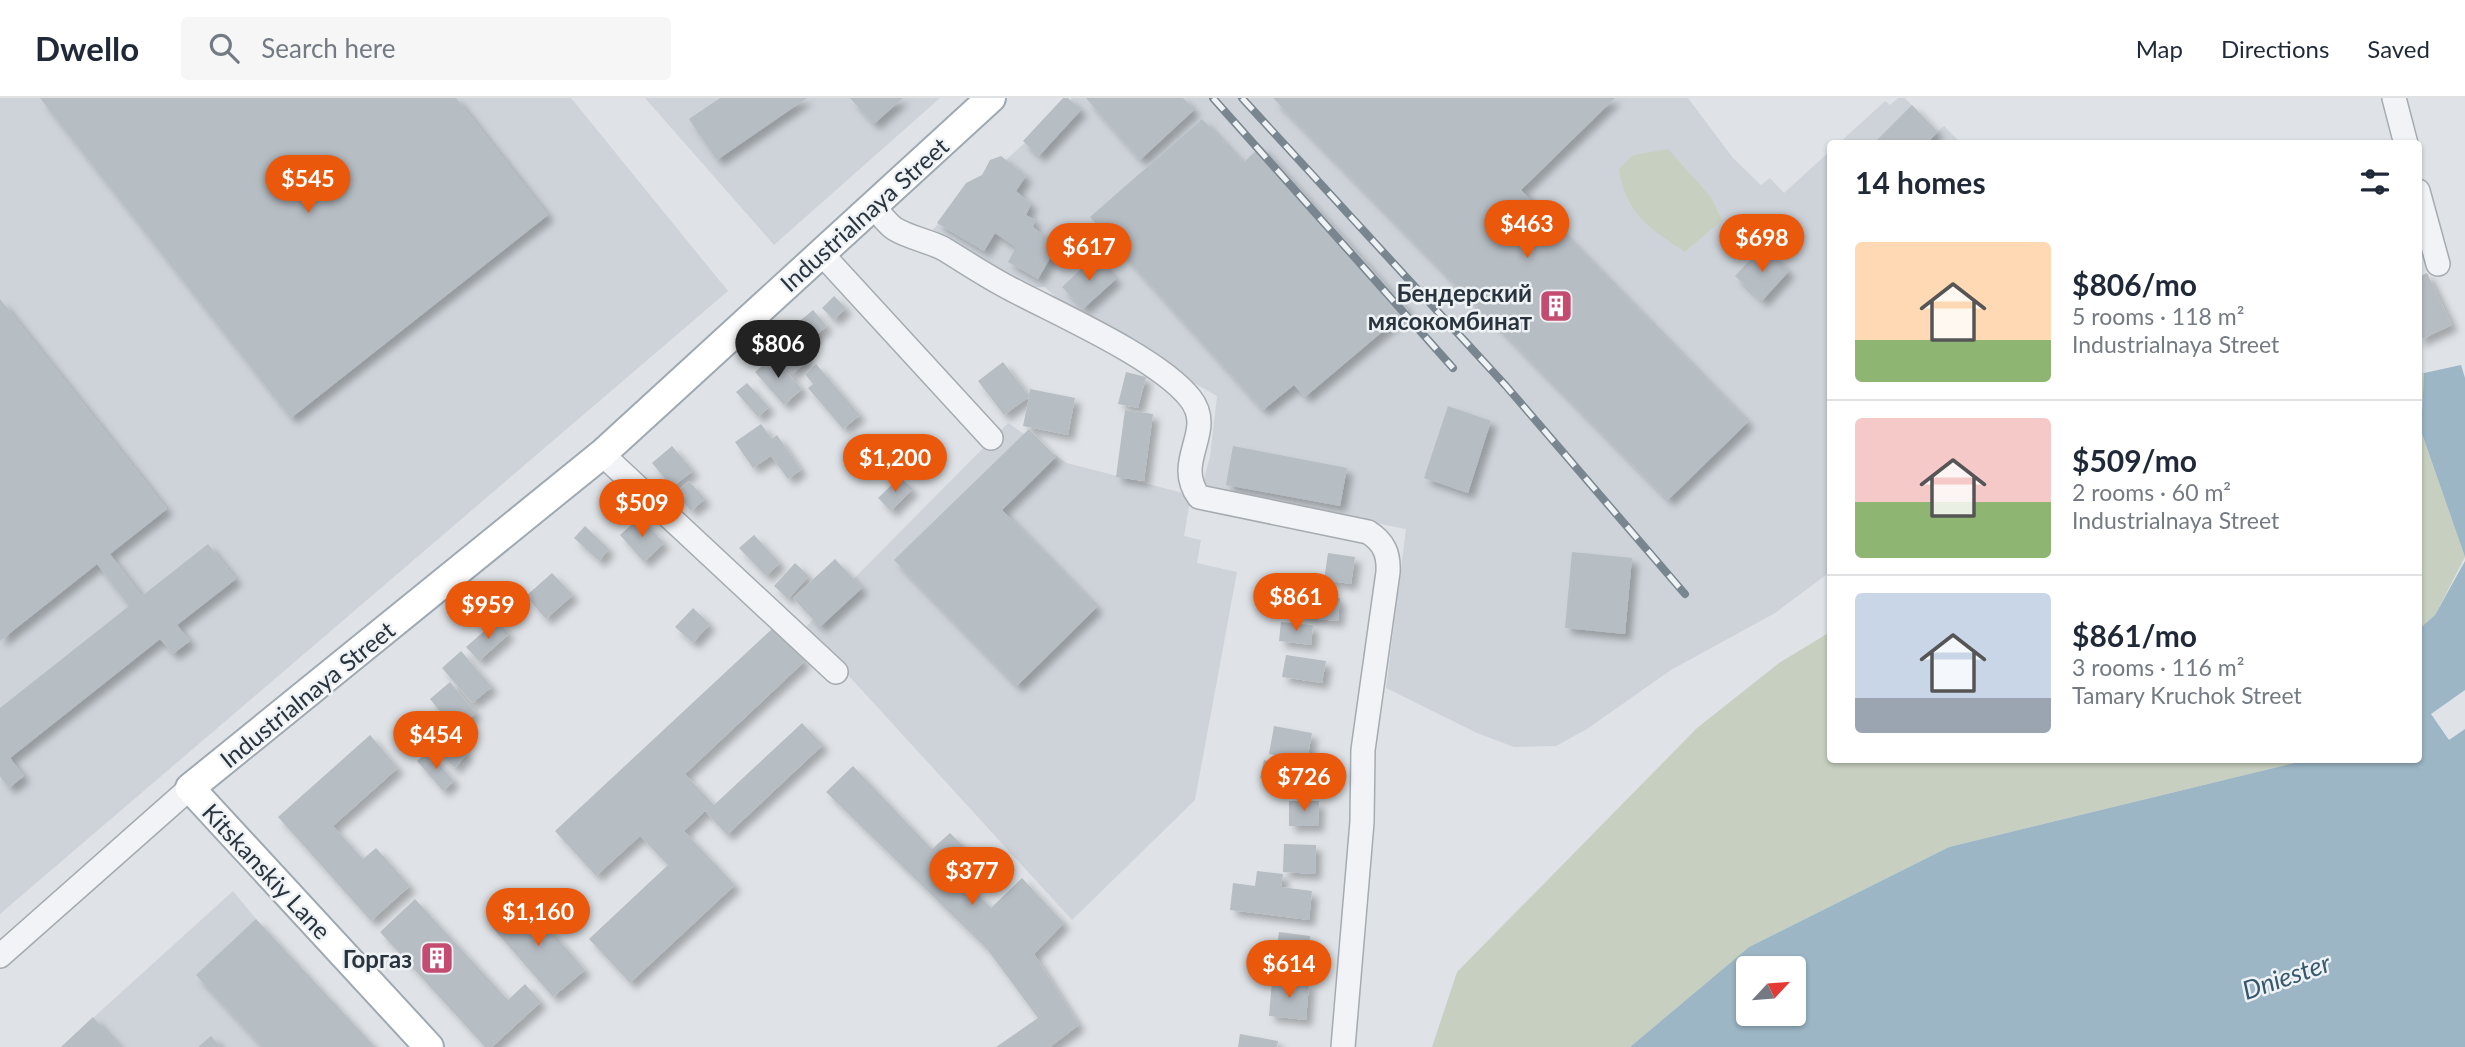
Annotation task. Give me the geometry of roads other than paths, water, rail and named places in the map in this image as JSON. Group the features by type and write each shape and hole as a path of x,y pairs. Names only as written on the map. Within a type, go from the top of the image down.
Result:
{"main road":[{"name":"Industrialnaya Street","path":"190,788 473,562 602,454 991,98"},
{"name":"Kitskanskiy Lane","path":"190,788 429,1047"}],"street":[{"path":"2394,98 2405,140"},
{"path":"873,206 894,229 941,248 1055,311 1148,365 1180,388 1197,408 1200,421 1188,473 1199,497 1368,532 1382,542 1389,560 1363,750 1362,822 1343,1047"},
{"path":"2422,206 2438,264"},
{"path":"821,253 991,438"},
{"path":"602,454 836,672"},
{"name":"Industrialnaya Street","path":"0,956 190,788"}],"water":[{"path":"2461,365 2465,378 2465,557 2422,434 2424,373"},
{"name":"Dniester","path":"2465,561 2465,690 2431,714 2449,740 2465,729 2465,1047 1630,1047 1736,958 1736,1026 1806,1026 1806,956 1738,956 1749,947 1949,847 2295,763 2422,763 2422,626 2435,615"}],"railway":[{"path":"1213,98 1453,368"},
{"path":"1242,98 1506,386 1685,594"}],"place":[{"name":"Бендерский мясокомбинат","path":"1556,306"},
{"name":"Горгаз","path":"437,958"}]}
